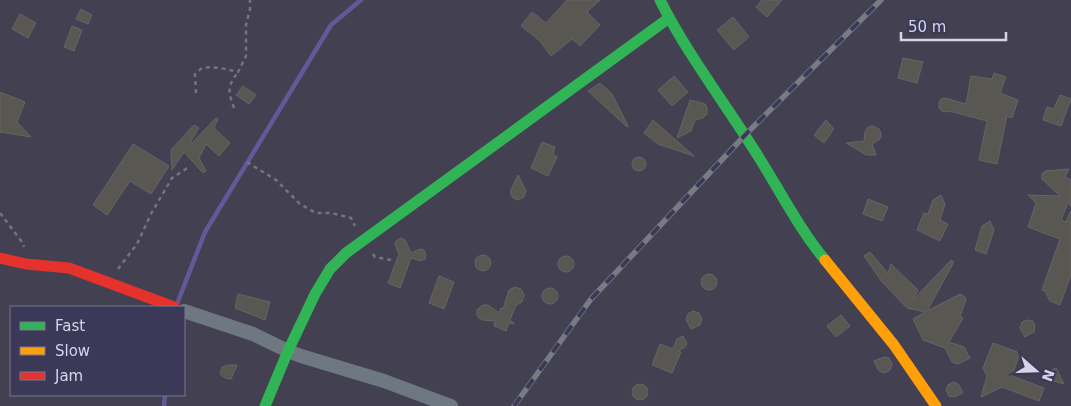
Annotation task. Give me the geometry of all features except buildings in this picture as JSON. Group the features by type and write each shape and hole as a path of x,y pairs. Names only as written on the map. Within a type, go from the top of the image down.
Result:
{"street":[{"path":"660,0 697,65 753,148 812,245 894,345 936,406"},
{"path":"265,406 315,294 330,270 346,253 669,18"},
{"path":"0,258 26,264 69,268 171,306"},
{"path":"185,311 253,334 288,351 451,406"}],"path":[{"path":"234,108 228,92 246,56 246,25 250,0"},
{"path":"196,93 195,74 202,68 211,67 238,72"},
{"path":"247,162 276,180 300,204 316,213 332,213 351,218 375,257 391,260"},
{"path":"108,282 137,244 152,212 172,178 189,167"},
{"path":"0,214 22,242 26,251 26,264"}],"waterway":[{"path":"177,304 205,232 331,25 361,0"},
{"path":"164,406 165,396"}],"railway":[{"path":"514,406 591,299 748,132 881,0"}],"traffic: fast":[{"path":"660,0 693,57 753,148 805,233 825,260"},
{"path":"265,406 315,294 330,269 346,253 669,18"}],"traffic: slow":[{"path":"825,260 894,345 936,406"}],"traffic: jam":[{"path":"0,258 26,264 69,268 171,306"}]}
